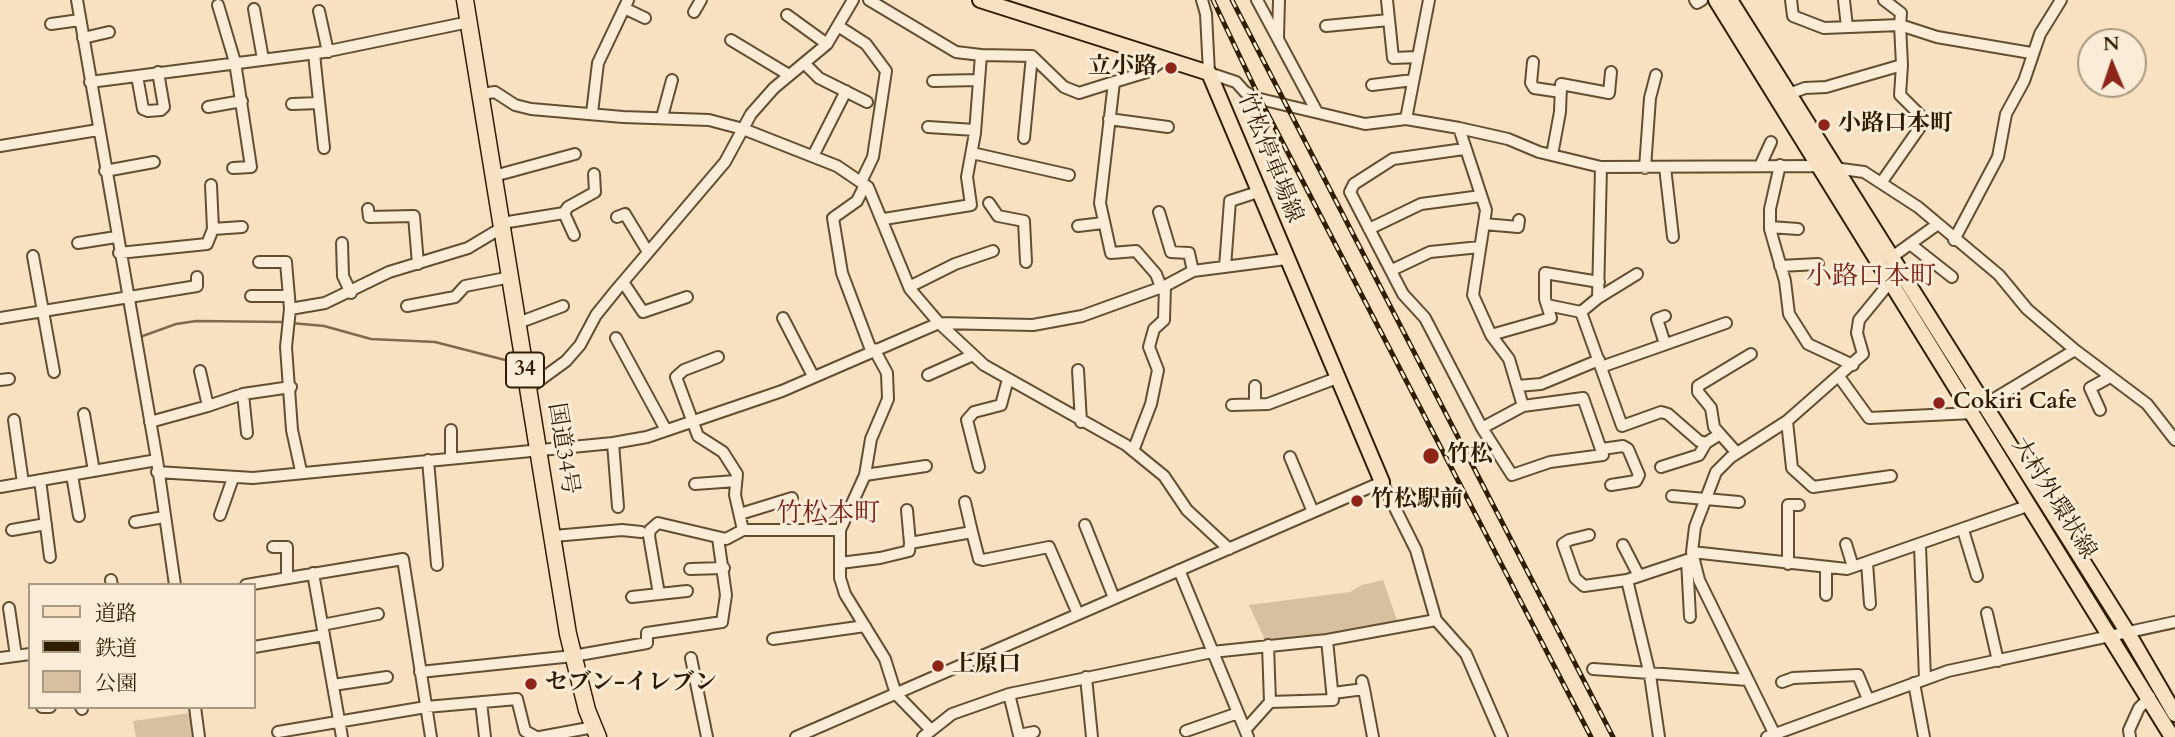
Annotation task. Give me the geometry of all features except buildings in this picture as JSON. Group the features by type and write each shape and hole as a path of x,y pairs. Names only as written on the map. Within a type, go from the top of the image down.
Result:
{"highway":[{"name":"国道34号","path":"465,0 573,656 596,732"}],"main road":[{"name":"竹松停車場線","path":"980,0 1209,74 1381,482"},
{"name":"大村外環状線","path":"1716,0 1827,166 1892,257 1979,409 2029,505 2150,697 2172,737"},
{"name":"大村外環状線","path":"1730,0 1789,94 1891,281 2127,633 2175,714"}],"street":[{"path":"76,0 150,422 175,583"},
{"path":"694,12 701,0"},
{"path":"529,388 566,361 623,282 725,162 751,114 789,75 827,44 853,0"},
{"path":"869,0 956,52 1032,57 1064,87 1079,93 1147,72 1165,59"},
{"path":"1202,0 1206,14 1209,74 1236,82 1245,92 1260,99 1365,124 1406,119 1459,128 1508,138 1552,155 1601,167 1780,165 1827,166 1864,172 1938,224 1999,275 2027,309 2075,350 2147,404 2175,440"},
{"path":"1278,40 1280,0 1259,5 1317,112"},
{"path":"1387,0 1393,58 1417,57"},
{"path":"1406,119 1429,0"},
{"path":"1695,0 1697,3 1702,0"},
{"path":"1791,0 1793,16 1824,28 1900,25 1937,37 2031,53"},
{"path":"1844,0 1847,27"},
{"path":"1881,183 1925,120 1900,95 1900,13 1884,0"},
{"path":"1954,240 1998,158 2006,114 2024,81 2031,53 2061,0"},
{"path":"592,113 598,63 626,4 645,18"},
{"path":"218,5 235,62 251,167 233,168"},
{"path":"254,9 263,59"},
{"path":"319,10 328,52"},
{"path":"787,15 827,44"},
{"path":"51,24 80,20"},
{"path":"1326,26 1389,20"},
{"path":"90,82 328,52 469,22"},
{"path":"838,26 866,44 886,71 873,157 857,201 833,218 842,272 872,349 887,373 888,399 871,439 865,475 840,530 840,563 845,594 886,659 896,694 926,733 952,714 1009,694 1212,652 1327,640 1436,620"},
{"path":"83,38 108,32"},
{"path":"731,40 789,75"},
{"path":"314,54 324,148"},
{"path":"971,205 967,177 975,130 981,55"},
{"path":"1024,138 1032,57"},
{"path":"1533,62 1531,83 1534,88 1561,92"},
{"path":"804,63 819,78 867,102"},
{"path":"1789,94 1805,88 1826,88 1902,65"},
{"path":"137,76 144,109 160,110 164,107 159,72"},
{"path":"1552,155 1561,84 1609,93 1611,72"},
{"path":"1645,168 1650,98 1656,75"},
{"path":"662,117 672,80"},
{"path":"933,81 978,80"},
{"path":"1372,85 1413,80"},
{"path":"1114,82 1100,203 1103,223 1111,253 1136,251 1156,274 1163,287 1164,320 1154,329 1149,347 1158,370 1151,404 1133,451"},
{"path":"813,156 846,91"},
{"path":"481,94 495,92 515,105 531,109 709,120 743,129 813,156 863,183 884,219 894,257 909,287 939,323 973,355 1008,379 1133,451 1164,476 1187,510 1229,549"},
{"path":"208,107 242,101"},
{"path":"292,104 319,103"},
{"path":"1109,119 1168,127"},
{"path":"928,127 975,130"},
{"path":"1459,128 1486,211 1473,295 1491,335 1509,359 1524,406"},
{"path":"0,146 98,130"},
{"path":"1760,166 1771,142"},
{"path":"1464,149 1393,159 1354,184 1350,192 1403,294 1425,317 1482,428 1512,475 1550,462 1603,455 1583,398 1524,406 1482,428"},
{"path":"972,153 1069,175"},
{"path":"494,176 575,154"},
{"path":"105,171 154,162"},
{"path":"1780,165 1770,209 1770,227 1789,314 1808,344 1853,365"},
{"path":"1598,298 1601,167"},
{"path":"1665,167 1673,237"},
{"path":"574,235 565,213 568,207 595,192 594,174"},
{"path":"119,253 207,244 213,229 211,185"},
{"path":"1225,267 1230,201 1258,192"},
{"path":"1369,229 1421,204 1481,196"},
{"path":"884,219 991,203 998,216 1024,221 1027,262"},
{"path":"369,218 398,212 414,216 418,264"},
{"path":"1159,212 1171,252 1189,253 1193,271"},
{"path":"289,318 351,293 389,272 468,248 503,225 565,213"},
{"path":"625,214 648,252"},
{"path":"1078,226 1103,223"},
{"path":"1892,257 1938,224"},
{"path":"1484,225 1519,228"},
{"path":"1770,227 1798,229"},
{"path":"213,229 242,228"},
{"path":"78,243 116,237"},
{"path":"342,243 343,276 351,293"},
{"path":"1910,244 1952,277"},
{"path":"1392,270 1430,252 1480,247"},
{"path":"909,287 955,264 993,251"},
{"path":"33,256 54,372"},
{"path":"0,487 94,471 157,466 233,478 613,443 694,422 782,391 872,349 939,323 1033,325 1082,316 1163,287 1193,271 1286,259"},
{"path":"259,262 286,262 289,296 286,347 292,387 292,430 301,471"},
{"path":"1780,265 1818,264"},
{"path":"1491,335 1551,318 1547,305 1545,273 1599,282"},
{"path":"1581,312 1636,274"},
{"path":"407,306 455,296 465,286 511,277"},
{"path":"1690,617 1691,556 1695,527 1716,472 1737,453 1787,421 1853,365 1863,354 1857,333 1859,320 1891,281"},
{"path":"623,282 643,312 687,297"},
{"path":"0,318 197,286"},
{"path":"251,296 289,296"},
{"path":"1547,305 1581,312"},
{"path":"518,323 563,306"},
{"path":"1581,312 1622,426 1661,412 1668,414 1690,436 1706,443"},
{"path":"1665,316 1657,319 1665,344"},
{"path":"783,318 813,376"},
{"path":"1517,386 1541,384 1726,323"},
{"path":"615,338 666,430"},
{"path":"1840,378 1869,418 1979,409 2075,350"},
{"path":"1737,453 1714,427 1711,408 1698,392 1698,386 1751,354"},
{"path":"928,375 973,355"},
{"path":"718,357 684,370 676,377 698,436 723,452 737,474 735,495 743,530"},
{"path":"1078,370 1081,422"},
{"path":"200,371 208,406"},
{"path":"2100,410 2090,388 2110,377"},
{"path":"1232,405 1268,404 1337,378"},
{"path":"979,467 967,420 974,412 1001,405 1008,379"},
{"path":"1255,386 1255,404"},
{"path":"150,422 243,394 292,387"},
{"path":"243,394 247,433"},
{"path":"84,414 94,471"},
{"path":"14,420 23,483"},
{"path":"1787,421 1792,468 1813,487 1891,475"},
{"path":"451,430 451,458"},
{"path":"1661,467 1699,455 1706,443 1720,434"},
{"path":"613,443 618,507"},
{"path":"1602,449 1623,446 1628,449 1639,475 1636,481 1611,485"},
{"path":"1290,457 1313,512"},
{"path":"428,460 437,565"},
{"path":"865,475 926,466"},
{"path":"72,475 79,516"},
{"path":"220,515 233,478"},
{"path":"40,480 50,557"},
{"path":"695,484 736,481"},
{"path":"796,737 1381,482 1416,550 1436,620 1466,654 1502,737"},
{"path":"1672,496 1739,502"},
{"path":"740,514 792,498"},
{"path":"965,502 979,559 1049,547 1078,614"},
{"path":"1788,564 1788,505 1799,505"},
{"path":"1589,535 1563,544 1579,584 1627,580 1691,556 1853,567 1920,546 2029,505"},
{"path":"840,563 909,551 907,510"},
{"path":"135,522 164,517"},
{"path":"659,594 650,530 658,523 718,538 732,537 743,530 840,530"},
{"path":"12,530 46,524"},
{"path":"1085,525 1114,598"},
{"path":"554,536 622,530 641,532"},
{"path":"1963,530 1978,576"},
{"path":"910,543 972,532"},
{"path":"420,672 573,656 647,643 647,633 722,622 726,595 718,538"},
{"path":"1846,544 1853,567"},
{"path":"1623,545 1639,576"},
{"path":"1920,546 1919,681 1924,737"},
{"path":"272,547 287,547 287,578"},
{"path":"1691,556 1699,580 1772,736 1948,671 2175,622"},
{"path":"256,583 403,559 431,737"},
{"path":"1867,563 1870,604"},
{"path":"1826,567 1826,595"},
{"path":"690,569 724,568"},
{"path":"1179,570 1247,734"},
{"path":"313,573 342,737"},
{"path":"1627,580 1650,673 1659,737"},
{"path":"632,597 687,591"},
{"path":"9,608 16,656"},
{"path":"1987,613 1998,661"},
{"path":"256,647 377,614"},
{"path":"773,639 865,626"},
{"path":"1270,702 1333,700 1327,640"},
{"path":"1247,734 1270,702 1268,645"},
{"path":"0,659 28,654"},
{"path":"691,659 707,737"},
{"path":"1593,669 1748,680"},
{"path":"1782,682 1793,678 1858,676 1868,699"},
{"path":"333,685 387,677"},
{"path":"1086,677 1092,737"},
{"path":"1332,693 1363,685 1373,737"},
{"path":"1009,694 1019,736 1034,732"},
{"path":"2130,737 2129,730 2139,708 2150,697"},
{"path":"278,732 425,707 517,699 522,709 525,734 538,737 596,732"},
{"path":"481,702 485,737"},
{"path":"195,709 200,737"},
{"path":"1186,731 1238,713"}],"green space":[{"path":"1383,580 1398,623 1328,636 1266,642 1249,605 1350,592 1362,585"},
{"path":"190,713 194,737 136,737 133,721"}],"waterway":[{"path":"140,337 176,324 196,321 285,322"},
{"path":"291,323 324,326 371,339 435,342 509,361"}],"railway":[{"path":"1213,0 1260,99 1591,737"},
{"path":"1232,0 1613,737"}],"place":[{"name":"立小路","path":"1171,68"},
{"name":"小路口本町","path":"1824,125"},
{"name":"Cokiri Cafe","path":"1939,403"},
{"name":"竹松","path":"1431,456"},
{"name":"竹松駅前","path":"1357,501"},
{"name":"上原口","path":"938,666"},
{"name":"セブン-イレブン","path":"531,684"}],"district":[{"name":"小路口本町","path":"1871,278"},
{"name":"竹松本町","path":"828,515"}]}
